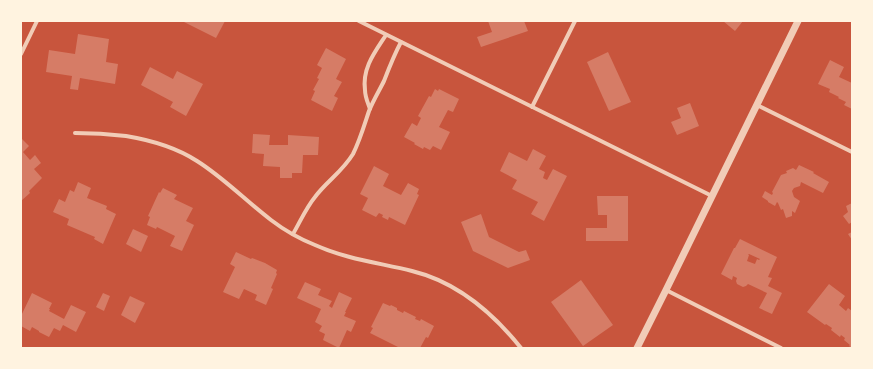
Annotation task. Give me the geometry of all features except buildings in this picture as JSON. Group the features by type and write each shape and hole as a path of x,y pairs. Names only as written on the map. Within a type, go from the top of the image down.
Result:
{"street":[{"path":"21,54 37,21"},
{"path":"359,21 712,196"},
{"path":"532,107 575,21"},
{"path":"637,348 798,21"},
{"path":"370,109 365,92 365,73 368,63 386,35"},
{"path":"293,234 308,206 339,173 352,155 370,109 401,42"},
{"path":"757,105 852,152"},
{"path":"75,133 127,136 160,145 186,155 206,167 271,220 316,246 368,262 413,271 444,283 457,290 474,300 488,312 521,348"},
{"path":"666,290 781,348"}]}
